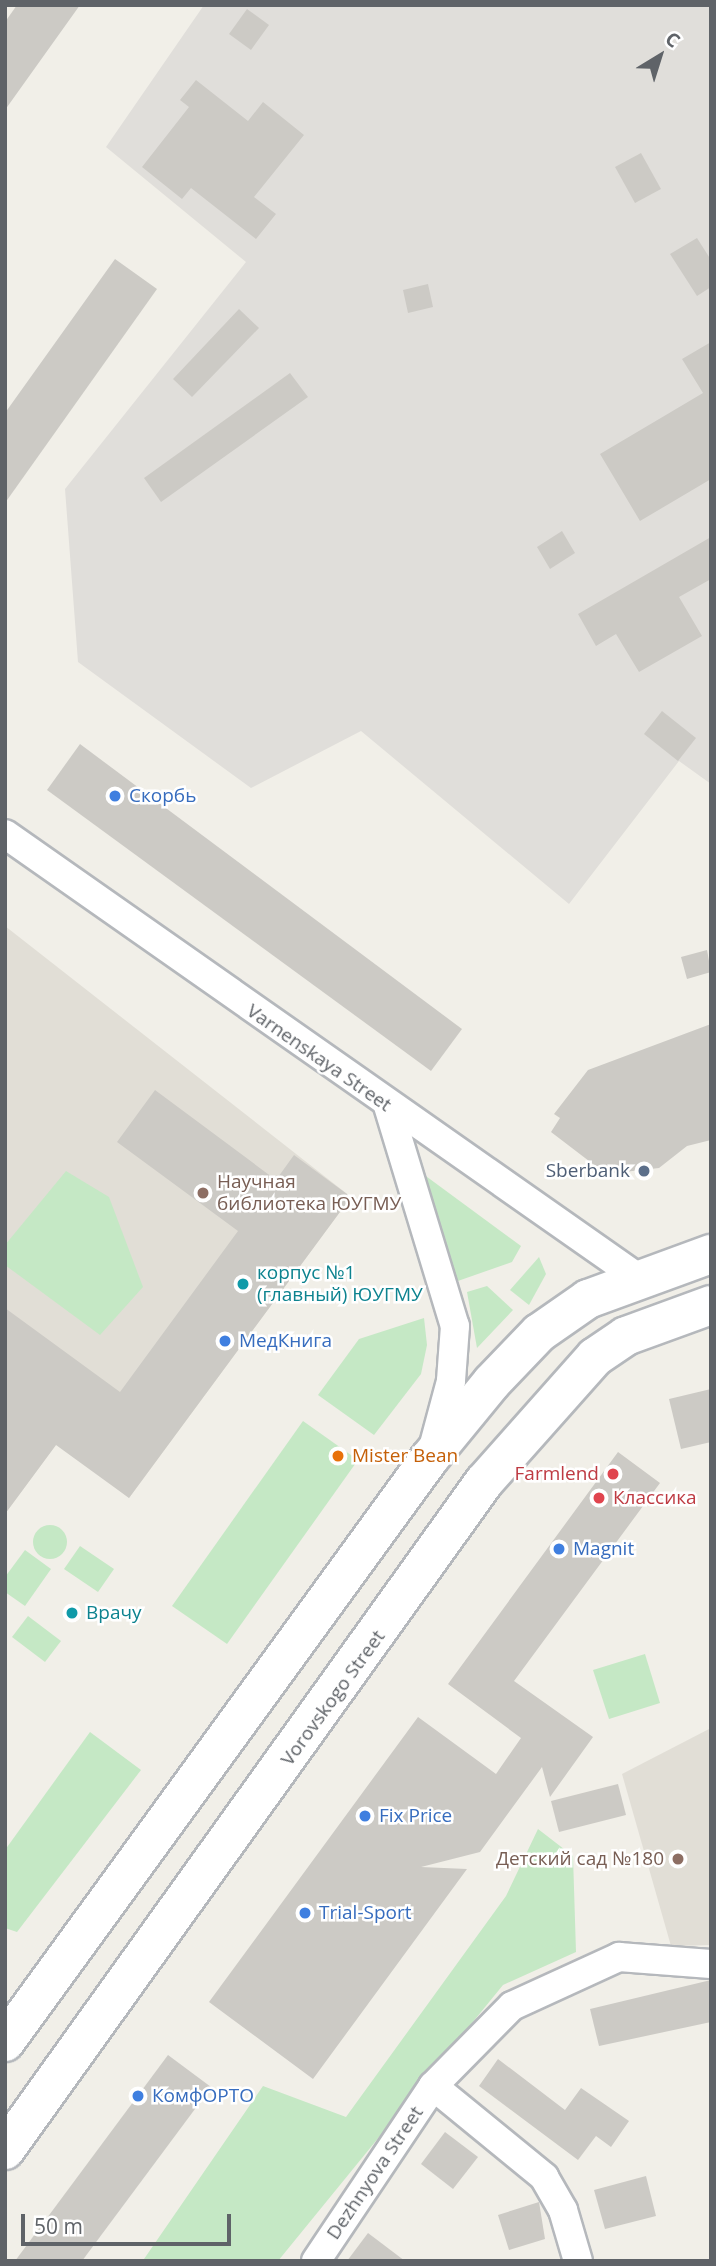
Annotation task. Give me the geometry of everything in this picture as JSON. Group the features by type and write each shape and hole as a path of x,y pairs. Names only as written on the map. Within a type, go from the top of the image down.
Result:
{"main road":[{"path":"5,2042 429,1459 539,1333 588,1299 637,1277 711,1254"},
{"name":"Vorovskogo Street","path":"5,2150 484,1482 595,1357 626,1336 711,1305"}],"street":[{"name":"Varnenskaya Street","path":"5,834 388,1106 637,1277"},
{"path":"388,1106 455,1326 451,1381 429,1459"},
{"name":"Dezhnyova Street","path":"317,2261 433,2086 512,2006 557,1982 619,1957 711,1964"},
{"name":"Dezhnyova Street","path":"433,2086 544,2177 563,2210 578,2261"}],"shaded area":[{"path":"204,5 711,5 711,784 679,761 569,904 361,731 251,788 78,662 65,489 246,262 106,147"},
{"path":"5,926 351,1197 129,1498 58,1442 5,1514"},
{"name":"Детский сад №180","path":"711,1728 711,1945 671,1946 622,1774"}],"green space":[{"path":"66,1171 109,1197 143,1287 100,1335 5,1265 5,1245"},
{"path":"419,1171 521,1246 512,1262 455,1282"},
{"path":"539,1257 546,1274 529,1305 510,1290"},
{"path":"487,1286 513,1310 477,1348 467,1292"},
{"path":"424,1318 427,1345 421,1374 374,1435 318,1395 359,1339"},
{"path":"303,1421 358,1460 227,1644 172,1606"},
{"path":"50,1525 62,1530 67,1542 62,1554 50,1559 38,1554 33,1542 38,1530"},
{"path":"80,1546 114,1569 98,1592 64,1569"},
{"path":"25,1550 51,1569 25,1606 5,1592 5,1577"},
{"path":"28,1616 61,1641 45,1662 12,1637"},
{"path":"645,1654 660,1703 609,1719 593,1670"},
{"path":"90,1732 141,1770 17,1932 5,1928 5,1850"},
{"path":"538,1829 573,1856 576,1952 503,1985 278,2261 144,2259 263,2086 346,2117 506,1896"}],"building":[{"path":"17,5 80,5 5,110 5,22"},
{"path":"247,9 269,25 251,50 229,34"},
{"path":"196,80 248,121 263,102 304,135 254,197 276,214 256,239 191,188 182,199 142,167 189,107 180,100"},
{"path":"641,153 661,189 635,203 615,167"},
{"path":"697,238 711,260 711,287 697,296 670,254"},
{"path":"115,259 157,289 5,503 5,413"},
{"path":"428,284 433,307 408,313 403,290"},
{"path":"239,309 259,328 192,397 173,379"},
{"path":"711,342 711,479 640,521 600,454 703,393 682,359"},
{"path":"290,373 308,397 161,502 144,478"},
{"path":"562,531 575,553 550,569 537,547"},
{"path":"711,537 711,579 679,597 702,636 639,672 616,634 596,646 578,614"},
{"path":"662,711 696,738 678,761 644,734"},
{"path":"80,744 462,1029 431,1071 47,790"},
{"path":"707,950 711,972 687,979 681,957"},
{"path":"711,1024 711,1140 687,1146 659,1168 606,1174 551,1132 560,1118 554,1114 588,1070"},
{"path":"155,1090 276,1180 294,1155 351,1197 129,1498 56,1445 5,1514 5,1308 120,1392 238,1231 117,1142"},
{"path":"711,1389 711,1442 681,1449 669,1399"},
{"path":"618,1452 660,1483 514,1681 593,1737 550,1797 542,1767 480,1852 421,1867 467,1869 313,2079 209,2002 418,1717 496,1774 521,1738 448,1684"},
{"path":"618,1784 626,1815 559,1832 551,1801"},
{"path":"711,1980 711,2022 599,2046 590,2009"},
{"path":"168,2055 211,2087 195,2109 82,2261 15,2261"},
{"path":"498,2059 565,2110 581,2088 629,2121 611,2147 596,2136 578,2160 479,2086"},
{"path":"445,2132 478,2157 453,2189 421,2164"},
{"path":"646,2176 656,2216 605,2229 594,2190"},
{"path":"539,2202 545,2239 509,2250 498,2215"},
{"path":"368,2233 405,2261 347,2261"}],"place":[{"name":"Скорбь","path":"115,796"},
{"name":"Sberbank","path":"644,1171"},
{"name":"Научная библиотека ЮУГМУ","path":"203,1193"},
{"name":"корпус №1 (главный) ЮУГМУ","path":"243,1284"},
{"name":"МедКнига","path":"225,1341"},
{"name":"Mister Bean","path":"338,1456"},
{"name":"Farmlend","path":"613,1474"},
{"name":"Классика","path":"599,1498"},
{"name":"Magnit","path":"559,1549"},
{"name":"Врачу","path":"72,1613"},
{"name":"Fix Price","path":"365,1816"},
{"name":"Детский сад №180","path":"678,1859"},
{"name":"Trial-Sport","path":"305,1913"},
{"name":"КомфОРТО","path":"138,2096"}]}
